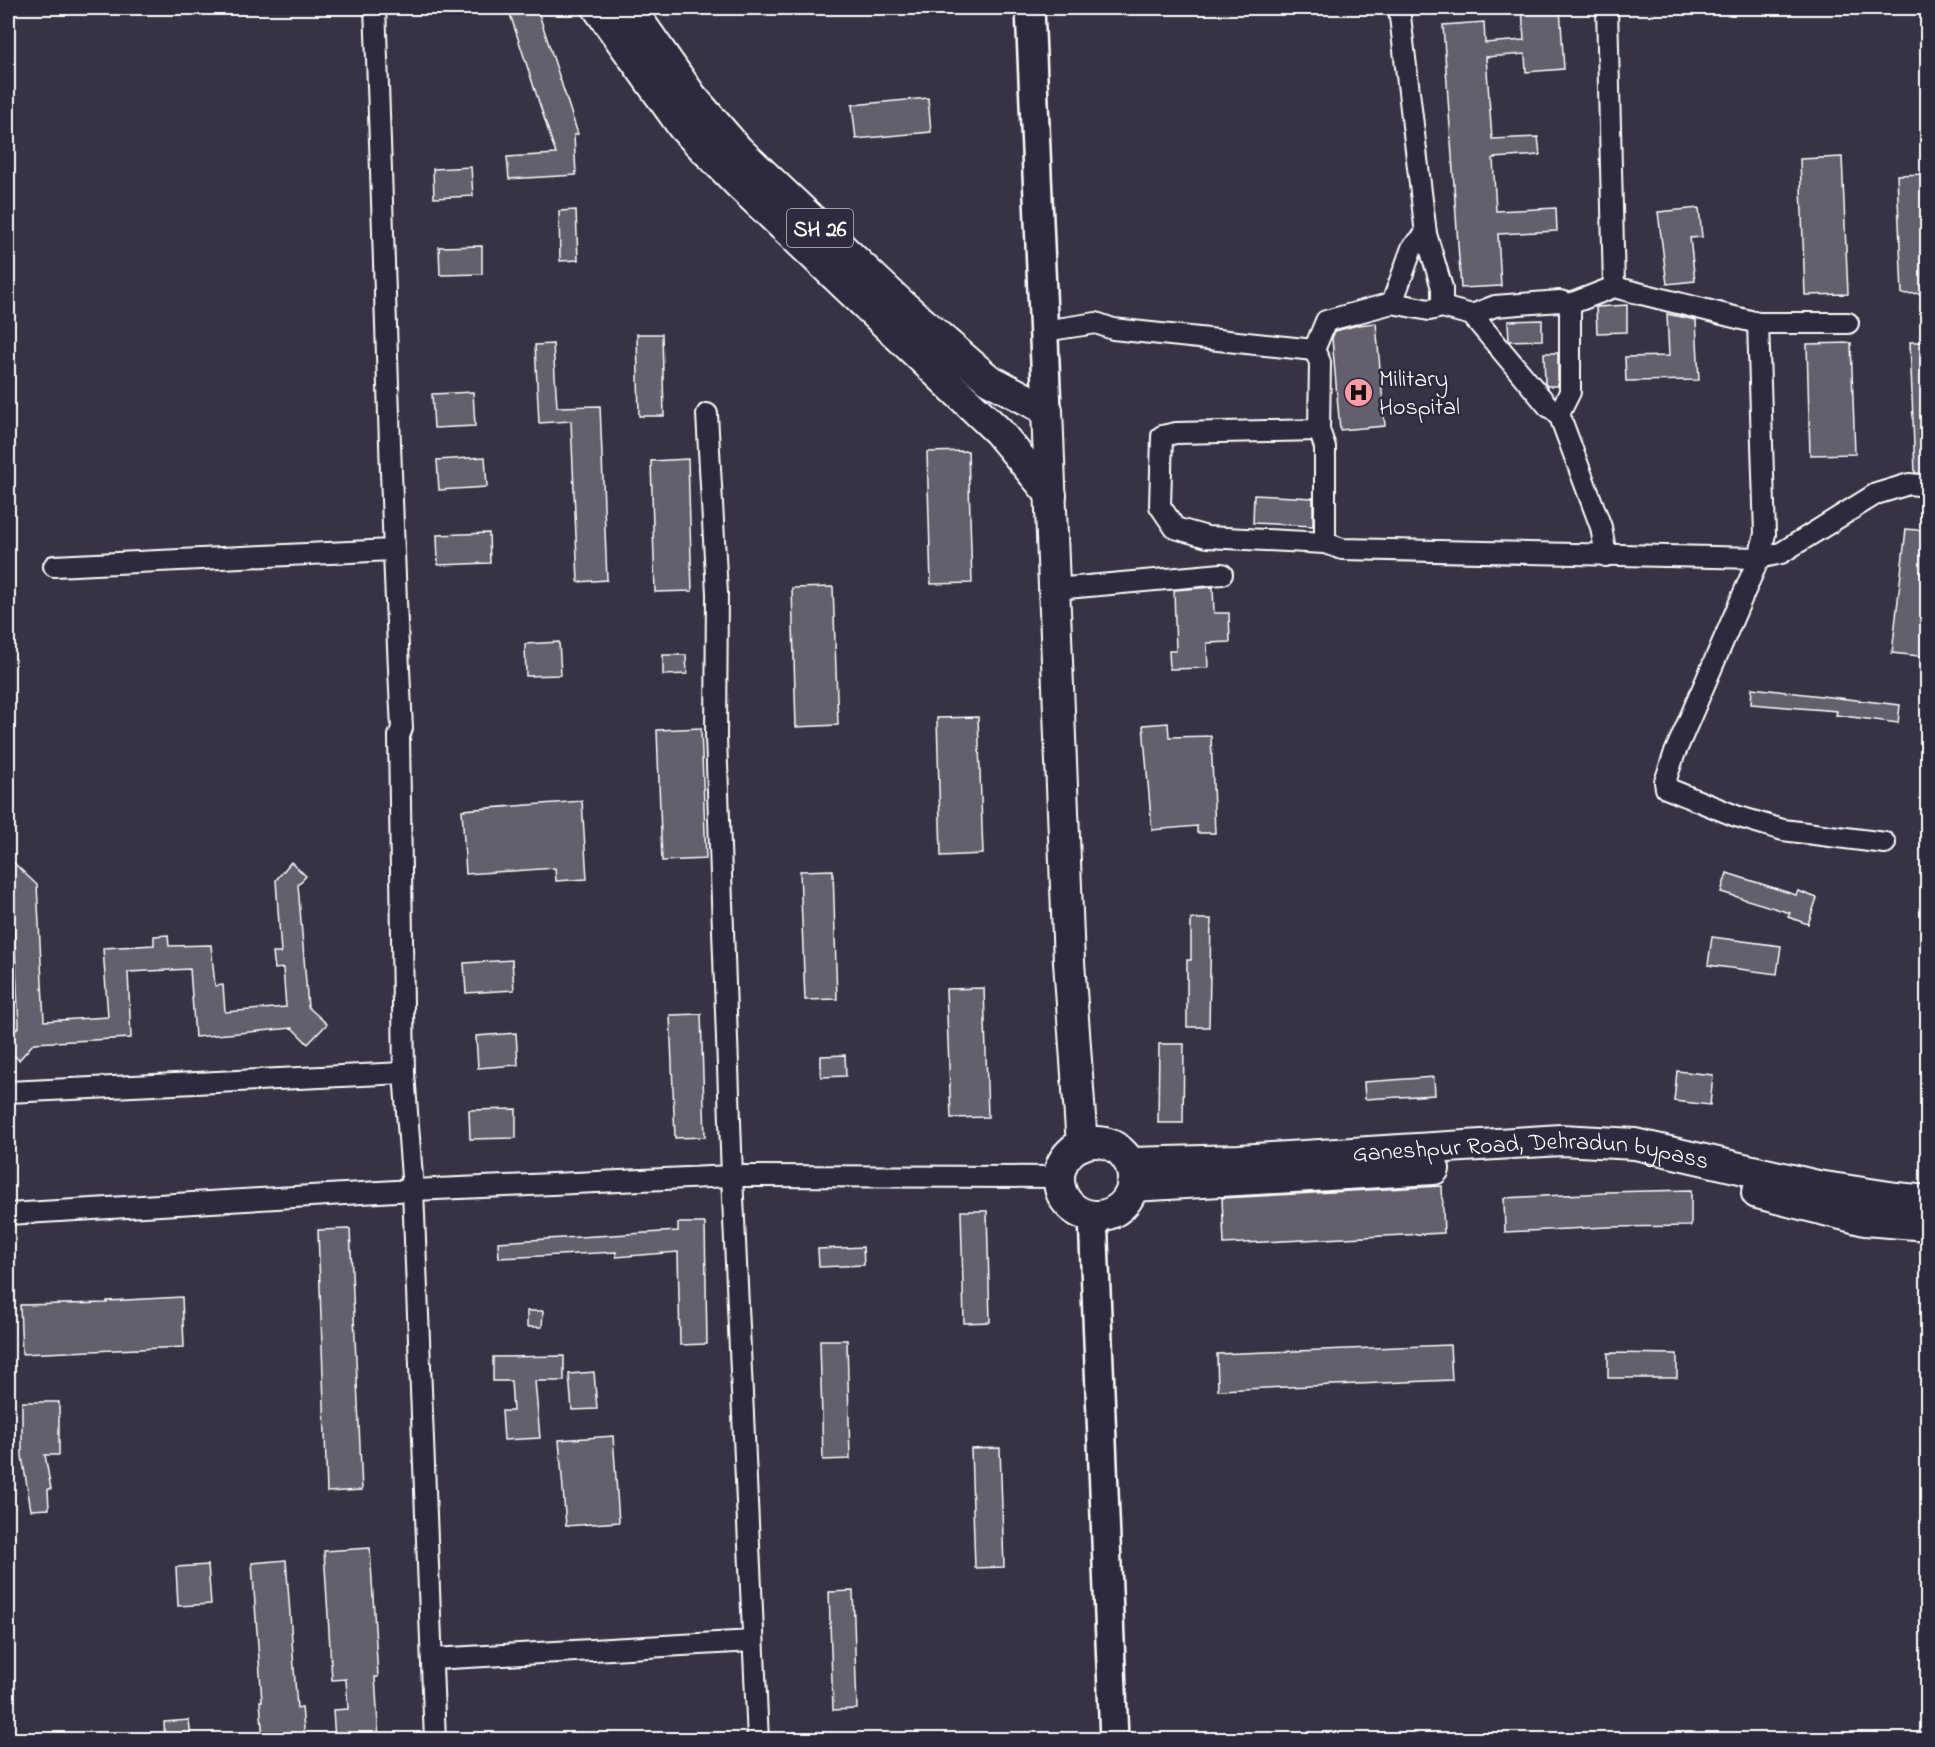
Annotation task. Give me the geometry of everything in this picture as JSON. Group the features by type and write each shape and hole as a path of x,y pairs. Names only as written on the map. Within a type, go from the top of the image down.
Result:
{"main road":[{"path":"598,8 683,128 998,431 1051,495"},
{"name":"SH 26","path":"630,8 692,98 738,150 900,303 988,379 1047,410"},
{"path":"1030,8 1069,962 1082,1145"},
{"name":"Ganeshpur Road, Dehradun bypass","path":"1131,1175 1239,1160 1561,1140 1635,1144 1818,1186 1928,1201"},
{"path":"1089,1142 1102,1142 1123,1153 1131,1175 1128,1198 1121,1207 1110,1213 1086,1215 1065,1201 1060,1190 1061,1165 1068,1154 1089,1142"},
{"path":"1131,1175 1339,1175 1545,1161 1602,1160 1680,1171 1865,1220 1928,1225"},
{"path":"1093,1216 1113,1740"}],"street":[{"path":"375,8 392,550 402,728 399,736 404,1073 412,1190 435,1740"},
{"path":"1399,8 1426,234 1442,288 1442,307"},
{"path":"1607,8 1614,287"},
{"path":"1392,303 1412,248 1426,234"},
{"path":"1472,315 1495,306 1560,301 1570,304 1614,287 1758,323 1848,323"},
{"path":"1325,543 1325,447 1319,430 1320,362 1314,350 1326,321 1392,303 1430,310 1442,307 1472,315 1548,406 1559,414 1601,527 1606,556"},
{"path":"1559,414 1570,392 1570,304"},
{"path":"1044,331 1096,323 1113,329 1314,350"},
{"path":"1758,323 1765,534 1759,558 1674,755 1665,782 1666,788 1736,816 1783,830 1885,843"},
{"path":"707,414 717,593 716,736 732,1176 758,1740"},
{"path":"1319,430 1176,433 1162,436 1160,506 1175,528 1207,537 1325,543 1342,549 1759,558 1781,553 1876,494 1910,484 1928,486"},
{"path":"54,566 392,550"},
{"path":"1055,589 1222,574"},
{"path":"8,1092 404,1073"},
{"path":"8,1214 412,1190 732,1176 1059,1177"},
{"path":"432,1659 753,1641"}],"building":[{"path":"508,8 537,8 578,134 574,135 576,175 509,179 507,157 556,154"},
{"path":"1522,8 1560,8 1564,69 1526,72 1525,54 1486,57 1492,139 1538,137 1540,155 1493,158 1496,211 1556,208 1557,231 1498,234 1501,286 1461,288 1443,25 1484,22 1485,43 1524,40"},
{"path":"928,98 931,132 856,139 852,105"},
{"path":"1842,157 1848,294 1805,295 1800,159"},
{"path":"471,167 473,196 434,198 433,169"},
{"path":"1928,174 1928,293 1902,294 1897,175"},
{"path":"1699,208 1702,237 1690,238 1695,281 1667,284 1658,212"},
{"path":"576,210 578,260 560,261 559,211"},
{"path":"482,246 482,274 440,275 439,247"},
{"path":"1627,305 1627,332 1597,333 1596,307"},
{"path":"1667,314 1696,320 1699,380 1626,381 1625,357 1669,356"},
{"path":"1542,320 1542,340 1509,341 1508,321"},
{"path":"1376,323 1385,426 1340,430 1332,338 1335,331"},
{"path":"637,334 662,334 664,416 639,416"},
{"path":"1910,342 1928,342 1928,474 1915,473"},
{"path":"1851,343 1855,454 1810,455 1807,344"},
{"path":"553,344 557,407 600,406 607,580 578,582 571,421 539,423 535,345"},
{"path":"1544,353 1558,353 1558,386 1545,384"},
{"path":"473,392 475,426 434,428 432,394"},
{"path":"968,451 972,583 931,584 927,452"},
{"path":"485,457 487,487 439,490 437,460"},
{"path":"688,459 692,591 655,592 651,461"},
{"path":"1254,495 1313,498 1313,526 1253,523"},
{"path":"1906,529 1928,531 1928,657 1892,653"},
{"path":"489,533 490,563 438,565 437,535"},
{"path":"833,587 838,725 796,727 792,588"},
{"path":"1213,587 1214,613 1229,613 1230,642 1207,643 1208,668 1170,669 1169,651 1176,651 1174,590"},
{"path":"559,642 561,675 526,676 525,644"},
{"path":"663,655 686,655 687,674 663,675"},
{"path":"1752,688 1900,705 1898,723 1836,715 1837,711 1751,704"},
{"path":"978,717 983,854 941,856 937,718"},
{"path":"1168,723 1169,737 1211,736 1215,833 1197,833 1197,826 1152,830 1143,725"},
{"path":"701,728 706,859 662,861 657,730"},
{"path":"582,801 587,879 556,881 555,868 466,874 462,810"},
{"path":"291,862 306,876 298,885 308,1007 327,1024 308,1044 292,1028 195,1037 190,969 128,972 131,1038 34,1043 19,1060 8,1050 8,1039 19,1026 12,894 8,890 8,870 14,863 37,885 44,1021 108,1017 103,948 154,945 154,936 168,935 169,946 211,945 215,986 223,985 225,1012 286,1007 283,968 275,969 273,953 281,953 276,880"},
{"path":"833,870 837,999 805,1000 800,871"},
{"path":"1727,873 1796,895 1798,891 1817,898 1808,924 1788,917 1790,913 1721,892"},
{"path":"1191,919 1211,919 1209,1027 1187,1027 1187,960 1191,960"},
{"path":"1712,937 1781,946 1777,974 1708,965"},
{"path":"512,960 514,990 466,993 464,963"},
{"path":"984,988 988,1117 951,1118 946,989"},
{"path":"701,1014 705,1137 675,1138 670,1015"},
{"path":"516,1033 518,1065 478,1068 476,1036"},
{"path":"1159,1044 1184,1044 1183,1123 1158,1123"},
{"path":"845,1055 846,1076 821,1077 821,1056"},
{"path":"1677,1071 1713,1075 1710,1105 1674,1101"},
{"path":"1434,1077 1435,1095 1365,1099 1364,1082"},
{"path":"516,1109 516,1138 470,1139 469,1110"},
{"path":"1442,1186 1444,1233 1224,1244 1222,1198"},
{"path":"1691,1190 1691,1226 1505,1232 1504,1198"},
{"path":"961,1211 987,1211 990,1322 964,1323"},
{"path":"678,1223 705,1223 707,1344 680,1345 678,1252 616,1257 616,1252 499,1258 498,1242 678,1231"},
{"path":"350,1229 362,1490 327,1492 318,1230"},
{"path":"863,1247 864,1265 819,1267 818,1249"},
{"path":"182,1297 184,1347 22,1354 20,1305 107,1303 107,1301"},
{"path":"527,1311 543,1311 542,1327 527,1327"},
{"path":"820,1340 847,1340 850,1459 823,1460"},
{"path":"1450,1345 1452,1380 1218,1390 1217,1354"},
{"path":"1608,1353 1677,1354 1677,1378 1608,1378"},
{"path":"564,1356 564,1381 535,1381 540,1438 504,1440 502,1411 513,1411 511,1381 493,1381 493,1357"},
{"path":"594,1372 597,1409 572,1410 569,1374"},
{"path":"22,1402 59,1402 59,1455 45,1455 51,1489 48,1489 49,1509 31,1510 22,1456"},
{"path":"613,1436 619,1522 566,1526 559,1440"},
{"path":"1000,1448 1004,1567 975,1568 971,1449"},
{"path":"370,1548 378,1677 375,1677 379,1740 335,1740 333,1710 348,1709 346,1679 332,1680 324,1551"},
{"path":"286,1560 297,1708 302,1707 305,1740 263,1740 252,1563"},
{"path":"208,1565 211,1604 178,1606 176,1567"},
{"path":"853,1591 857,1709 833,1710 829,1592"},
{"path":"189,1720 191,1740 165,1740 164,1722"}],"place":[{"name":"Military Hospital","path":"1358,392"}]}
